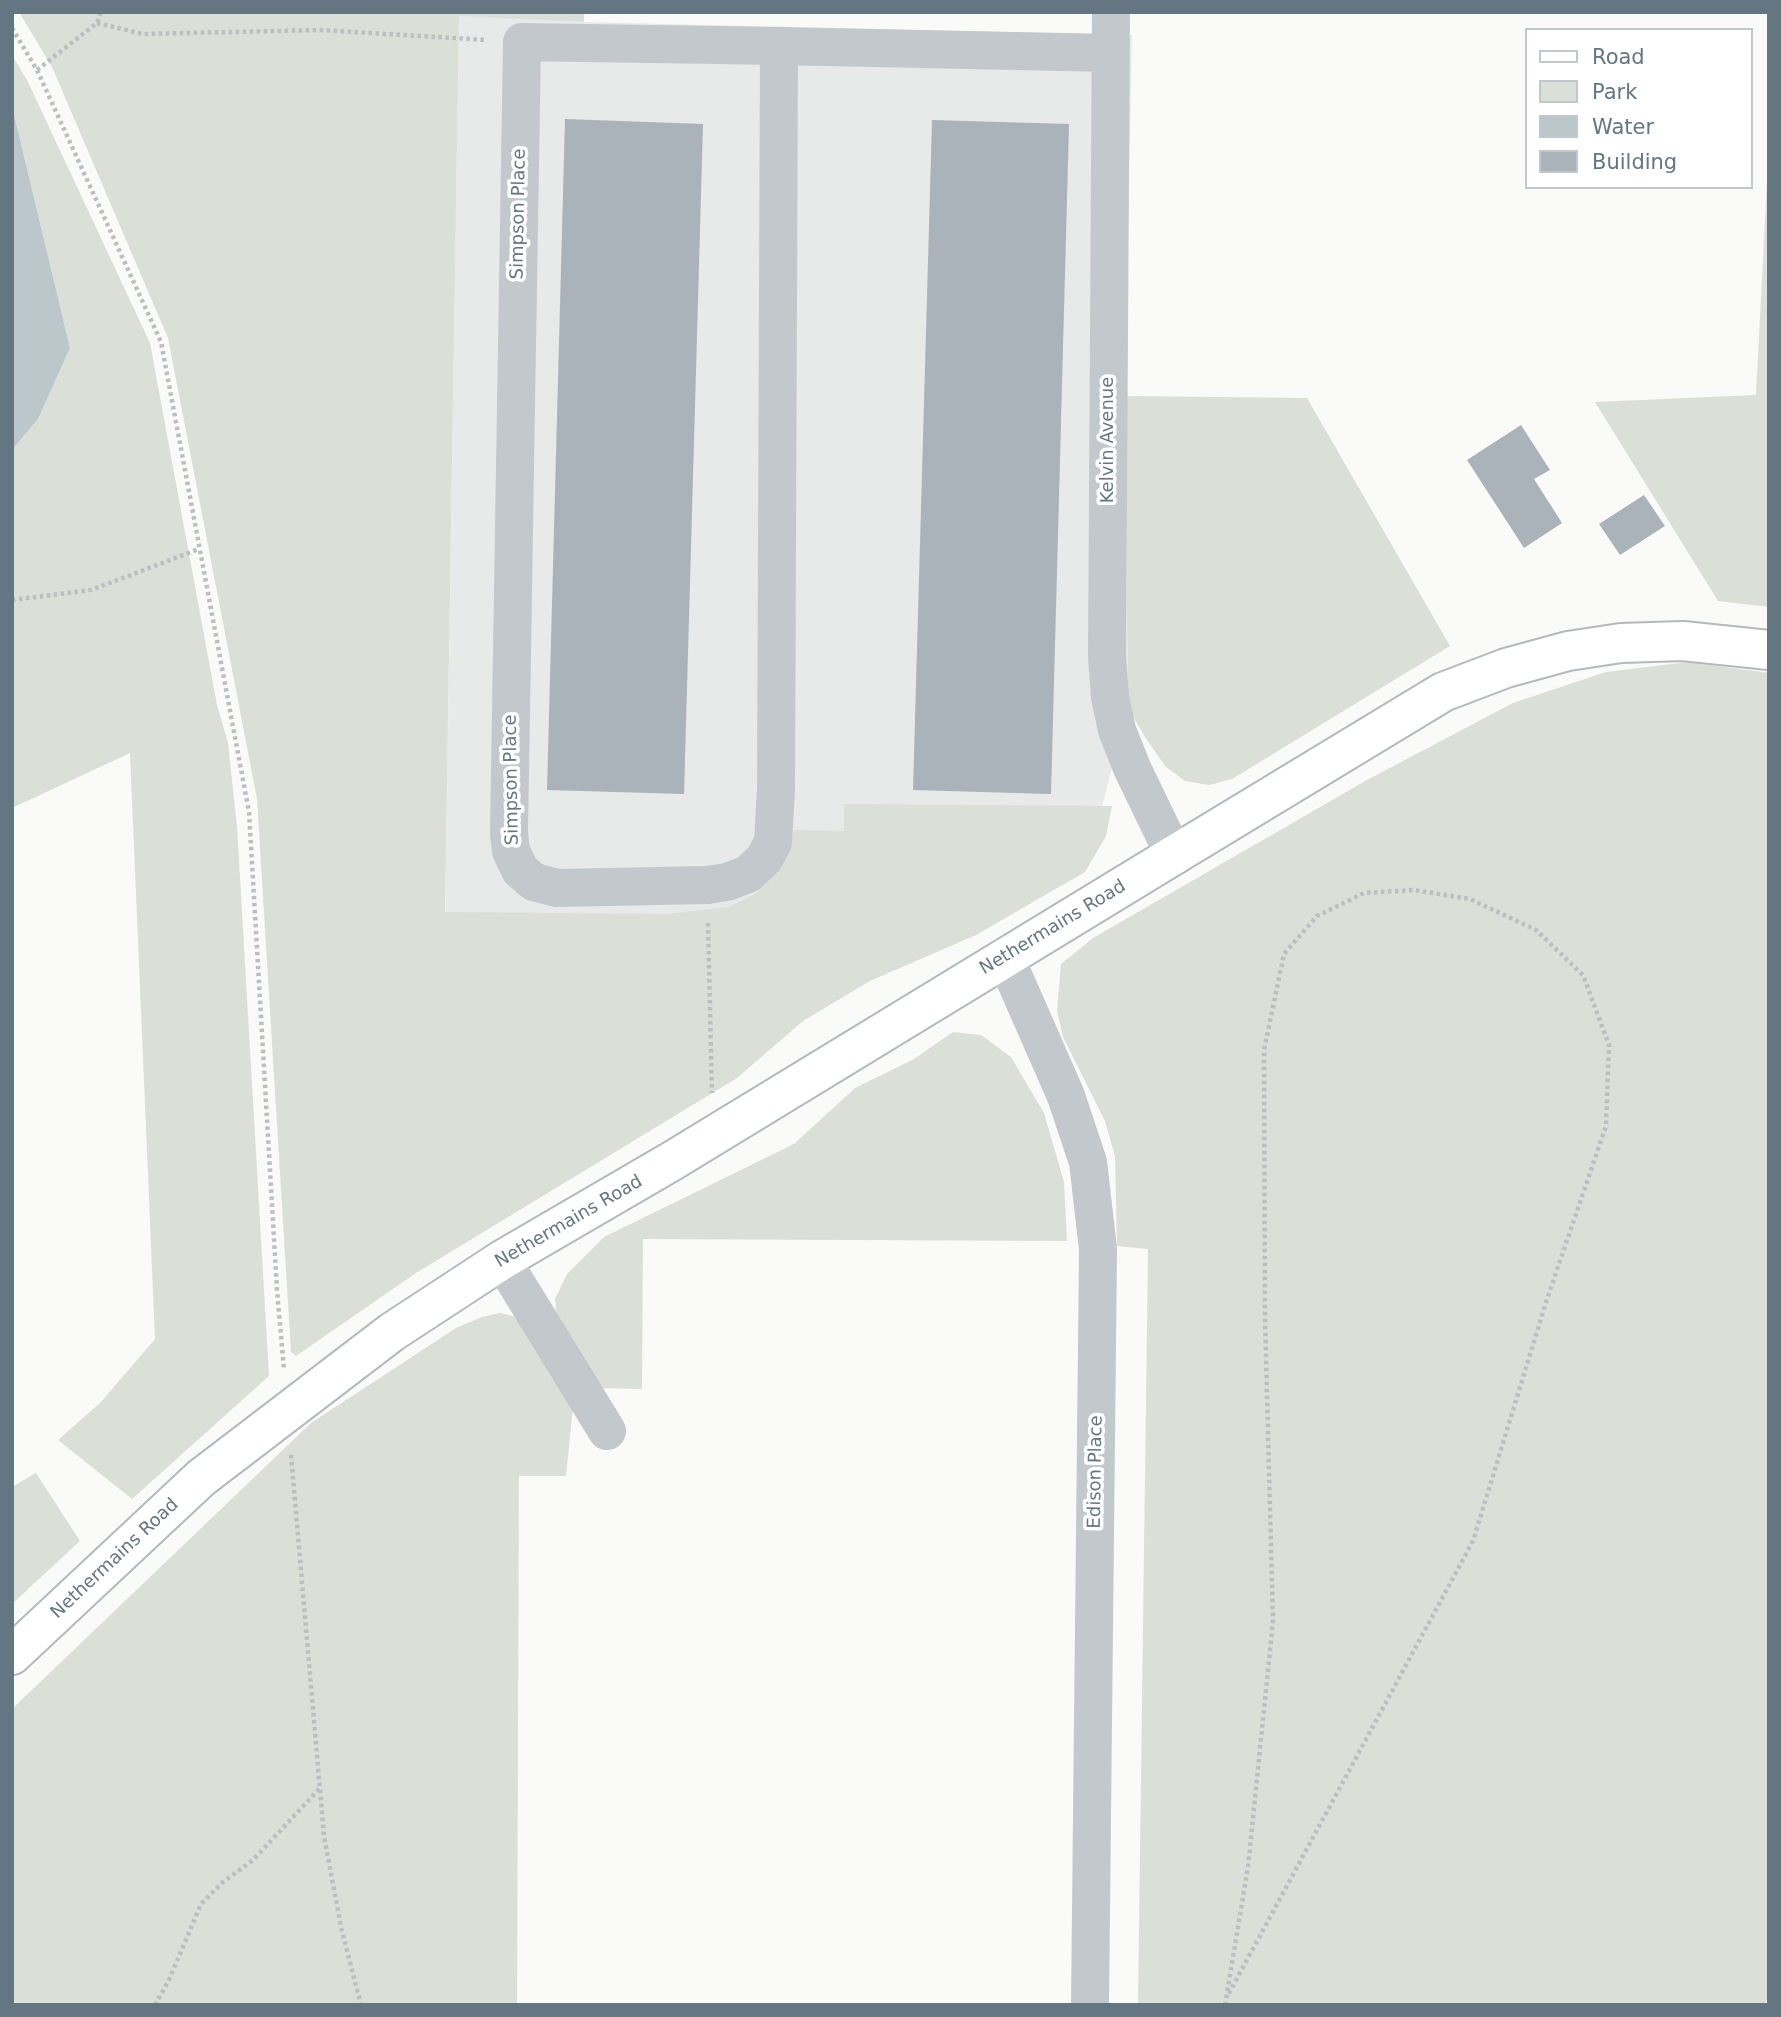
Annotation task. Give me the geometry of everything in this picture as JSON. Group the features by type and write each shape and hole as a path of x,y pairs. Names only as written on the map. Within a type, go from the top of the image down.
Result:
{"main road":[{"name":"Nethermains Road","path":"12,1656 201,1478 391,1332 502,1260 714,1135 1443,692 1507,668 1569,651 1621,643 1683,641 1769,649"}],"street":[{"name":"Kelvin Avenue","path":"1111,12 1107,642 1110,697 1117,730 1132,768 1174,855"},
{"path":"522,42 1111,53"},
{"name":"Simpson Place","path":"522,42 509,832 510,851 520,870 534,882 557,888 706,885 727,882 748,874 764,859 774,842 779,46"},
{"name":"Edison Place","path":"1004,957 1066,1096 1088,1161 1098,1249 1090,2005"},
{"path":"502,1260 607,1431"}],"path":[{"path":"37,70 97,23 101,12"},
{"path":"97,23 143,34 321,30 522,42"},
{"path":"12,28 37,70 161,342 249,811 277,1290 290,1409 291,1456 324,1836 361,2005"},
{"path":"12,600 91,590 199,549"},
{"path":"706,885 714,1135"},
{"path":"1225,2005 1248,1867 1273,1621 1265,1318 1264,1050 1284,954 1317,916 1364,893 1414,890 1470,899 1536,930 1583,975 1609,1045 1606,1126 1547,1299 1473,1541 1228,1995"},
{"path":"155,2005 169,1980 201,1904 222,1883 253,1860 320,1788"}],"shaded area":[{"path":"459,15 584,22 1132,35 1125,396 1128,708 1099,817 904,925 445,929"}],"green space":[{"path":"19,12 584,12 584,22 459,16 445,912 668,914 729,907 757,893 777,872 789,851 794,830 844,831 844,804 1112,806 1106,836 1085,872 976,935 870,981 803,1021 737,1078 416,1273 296,1356 291,1352 257,799 168,338 52,67"},
{"path":"12,55 28,82 150,343 217,705 228,743 237,826 269,1376 132,1499 58,1440 101,1402 155,1339 130,753 12,808 12,450 38,419 70,348 12,106"},
{"path":"1769,144 1769,607 1718,601 1595,402 1756,395"},
{"path":"1125,396 1307,398 1450,646 1232,779 1209,785 1185,781 1165,766 1128,708"},
{"path":"1688,662 1769,673 1769,1984 1766,2005 1138,2005 1148,1249 1117,1246 1115,1156 1105,1121 1063,1037 1057,1011 1061,964 1093,938 1367,780 1513,703 1606,672"},
{"path":"953,1032 981,1035 1011,1057 1044,1113 1064,1182 1067,1241 643,1239 642,1389 595,1388 557,1318 555,1299 567,1274 604,1237 794,1144 855,1088 914,1059"},
{"path":"500,1313 517,1317 575,1388 566,1476 519,1476 517,2005 12,2005 12,1709 311,1423 456,1328"},
{"path":"36,1473 80,1541 12,1604 12,1487"}],"water":[{"path":"12,106 70,348 38,419 12,450"}],"building":[{"path":"565,119 703,124 684,794 547,790"},
{"path":"932,120 1069,124 1051,794 913,790"},
{"path":"1521,425 1550,470 1534,479 1562,523 1524,548 1467,460"},
{"path":"1644,495 1665,526 1620,555 1599,524"}]}
